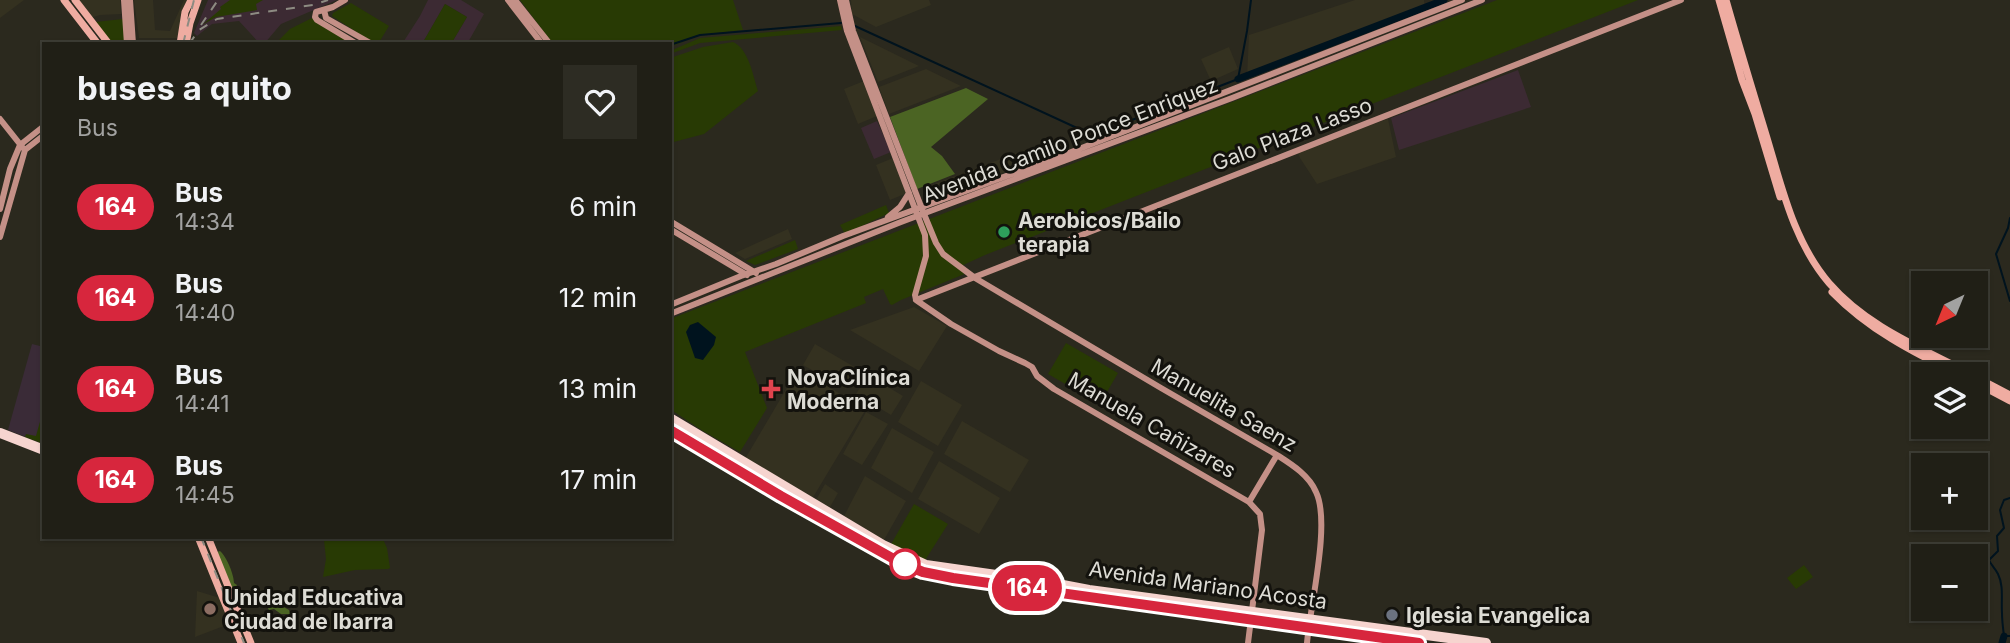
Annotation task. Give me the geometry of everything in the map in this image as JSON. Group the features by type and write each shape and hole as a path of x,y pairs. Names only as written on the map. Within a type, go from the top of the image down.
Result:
{"highway":[{"name":"Avenida Mariano Acosta","path":"672,419 883,544 926,565 1251,615"},
{"name":"Avenida Mariano Acosta","path":"672,431 781,496 912,568 953,578 1486,643"},
{"path":"0,433 42,449"},
{"path":"0,440 42,456"},
{"name":"Avenida Mariano Acosta","path":"1309,623 1419,643"}],"main road":[{"path":"64,0 96,42"},
{"path":"75,0 107,42"},
{"path":"180,42 185,12 191,0"},
{"path":"186,42 198,0"},
{"path":"1719,0 1742,80 1797,243 1825,285 1863,321 1934,362"},
{"path":"1726,0 1746,73 1801,241 1829,283 1866,317 1946,362"},
{"path":"1988,384 2010,395"},
{"path":"1988,389 2010,401"},
{"path":"199,539 241,643"},
{"path":"209,539 251,643"},
{"path":"209,586 214,577"}],"street":[{"path":"124,0 127,42"},
{"path":"131,0 133,42"},
{"path":"345,0 320,11 315,17 354,42"},
{"path":"508,0 548,42"},
{"path":"516,0 541,42"},
{"path":"841,0 847,31 909,192 920,211"},
{"path":"846,0 853,31 920,211 927,248 916,300"},
{"name":"Avenida Camilo Ponce Enriquez","path":"1002,181 1462,0"},
{"name":"Avenida Camilo Ponce Enriquez","path":"672,313 764,278 920,211 1233,98 1482,0"},
{"name":"Galo Plaza Lasso","path":"916,300 1681,0"},
{"path":"320,11 326,18 368,42"},
{"path":"0,119 22,148"},
{"path":"0,209 10,169 22,148 42,128"},
{"path":"0,237 22,148 42,136"},
{"path":"879,222 900,207 909,192"},
{"name":"Avenida Camilo Ponce Enriquez","path":"672,304 879,222 920,211"},
{"name":"Manuelita Saenz","path":"920,211 943,254 975,278 1277,454 1308,480 1316,491 1322,510 1307,643"},
{"path":"672,222 764,278"},
{"path":"672,230 756,281"},
{"name":"Manuela Cañizares","path":"916,300 999,352 1026,363 1054,389 1249,502 1260,514 1262,530 1248,643"},
{"path":"1249,502 1277,454"}],"shaded area":[{"path":"0,0 24,0 0,18"},
{"path":"76,0 120,0 121,14 90,18"},
{"path":"134,0 153,0 155,30 170,31 184,0 188,0 177,38 139,38"},
{"path":"208,0 337,0 281,24 266,42 258,42 239,21 212,24 197,36 194,33"},
{"path":"428,0 461,0 484,14 468,42 452,42 467,17 445,4 423,42 403,42"},
{"path":"851,0 929,0 931,5 876,27 852,14"},
{"path":"1355,0 1424,0 1425,10 1247,78 1249,35"},
{"path":"860,37 919,66 878,82"},
{"path":"1229,47 1238,69 1211,81 1201,59"},
{"path":"926,69 961,86 889,114 879,87"},
{"path":"1518,70 1531,107 1399,150 1391,118"},
{"path":"864,81 877,116 858,124 844,89"},
{"path":"1388,119 1396,157 1317,184 1297,150"},
{"path":"877,121 891,152 874,159 861,128"},
{"path":"1062,136 1063,145 1060,151 927,202 924,188"},
{"path":"893,158 907,193 890,200 876,165"},
{"path":"788,229 792,239 745,259 735,253"},
{"path":"914,307 947,326 919,371 850,330"},
{"path":"32,344 42,346 42,443 8,430"},
{"path":"815,344 858,369 846,389 803,365"},
{"path":"798,369 866,409 812,499 745,459"},
{"path":"868,375 903,396 891,415 856,394"},
{"path":"921,381 962,405 938,446 898,422"},
{"path":"866,412 888,424 862,465 843,454"},
{"path":"962,421 1029,460 1010,492 944,454"},
{"path":"892,428 934,452 912,493 871,468"},
{"path":"939,461 1000,498 979,534 918,499"},
{"path":"865,476 906,501 884,540 844,516"},
{"path":"825,484 838,493 830,507 816,500"},
{"name":"Unidad Educativa Ciudad de Ibarra","path":"197,591 220,598 229,624 195,637"}],"green space":[{"path":"230,0 263,0 256,4 257,10 216,17 202,25 221,9 220,7"},
{"path":"520,0 733,0 743,30 700,35 672,46 672,42 552,42"},
{"path":"1497,0 1638,0 985,255 959,267 967,273 892,305 883,289 864,297 866,303 745,352 767,408 740,452 672,410 672,318"},
{"path":"351,3 389,26 379,42 372,42 332,16"},
{"path":"445,4 467,17 452,42 423,42"},
{"path":"312,18 349,42 277,42 290,29"},
{"path":"123,19 126,42 110,42 95,22"},
{"path":"841,26 842,30 700,43 672,53 672,50 700,38"},
{"path":"733,42 743,50 758,91 704,134 672,142 672,57 703,47"},
{"path":"966,88 988,99 931,147 942,156 955,174 917,189 890,117"},
{"path":"886,205 889,213 845,234 840,225"},
{"path":"795,240 798,249 755,265 746,261"},
{"path":"1066,343 1118,373 1100,404 1048,374"},
{"path":"42,418 42,443 25,437 26,434 36,436"},
{"path":"914,504 948,524 924,562 890,546"},
{"path":"383,539 390,568 355,570 323,577 326,559 324,540"},
{"path":"220,551 230,566 234,583 237,585 235,588 242,592 241,595 233,591 217,552"},
{"path":"1804,565 1813,577 1796,589 1787,578"},
{"path":"268,597 269,601 274,598 272,603 289,610 296,618 274,609 269,610 265,604 265,598"}],"water":[{"path":"698,322 716,337 714,345 703,360 695,358 686,332 690,325"}],"waterway":[{"path":"855,26 1077,128 1092,132 1106,130 1238,79 1251,0"},
{"path":"1238,79 1444,0"},
{"path":"672,44 700,35 841,23"},
{"path":"2010,218 1996,254 2010,301"},
{"path":"2010,498 2004,500 2000,510 2004,528 1997,536 1998,551 1989,560 2001,583 2004,636 2010,636"},
{"path":"2002,643 2004,636"}],"railway":[{"path":"184,42 194,0"},
{"path":"201,25 218,0"},
{"path":"190,42 199,30 217,19 313,5 328,0"},
{"path":"202,539 244,643"}],"bus line":[{"name":"164","path":"672,431 854,537 923,572 1419,643"}],"place":[{"name":"Aerobicos/Bailo terapia","path":"1004,232"},
{"name":"NovaClínica Moderna","path":"771,389"},
{"name":"Unidad Educativa Ciudad de Ibarra","path":"210,609"},
{"name":"Iglesia Evangelica","path":"1392,615"}]}
